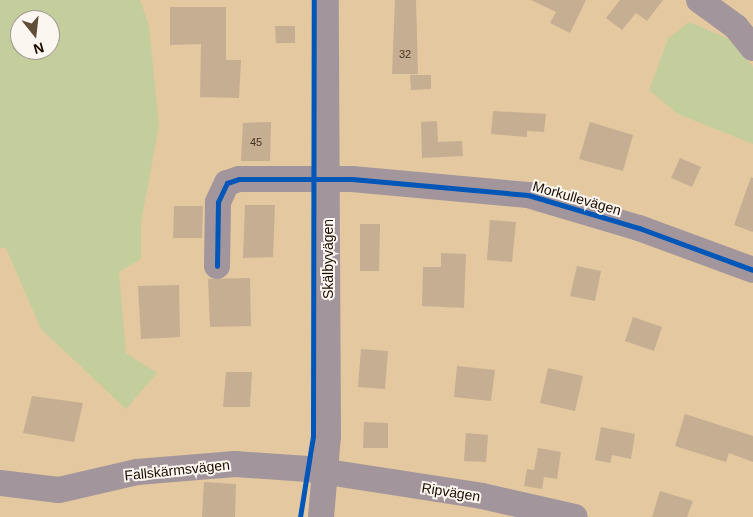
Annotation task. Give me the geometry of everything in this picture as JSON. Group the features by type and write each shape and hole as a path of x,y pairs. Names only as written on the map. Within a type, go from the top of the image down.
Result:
{"street":[{"name":"Skälbyvägen","path":"321,517 326,472 328,179 326,0"},
{"path":"699,0 736,27 753,48"},
{"name":"Morkullevägen","path":"217,266 218,202 227,183 239,179 328,179 528,195 638,228 753,270"},
{"name":"Fallskärmsvägen","path":"0,483 59,490 136,472 235,464 326,472"},
{"name":"Ripvägen","path":"326,472 482,496 575,517"}],"green space":[{"path":"0,0 140,0 149,26 159,125 141,223 141,259 119,272 126,353 157,373 126,409 41,329 6,248 0,248"},
{"path":"689,22 729,39 753,67 753,144 678,114 649,90 668,39"}],"building":[{"path":"395,0 416,0 418,74 392,74"},
{"path":"531,0 586,0 570,33 550,23 556,12"},
{"path":"620,0 663,0 647,21 636,13 622,30 606,18"},
{"path":"170,7 226,7 226,60 241,60 239,98 200,97 201,44 170,45"},
{"path":"275,26 295,26 295,43 276,43"},
{"path":"410,75 431,75 431,89 411,90"},
{"path":"493,111 546,114 544,132 527,131 527,137 491,134"},
{"path":"437,121 438,142 462,141 463,156 422,158 421,122"},
{"path":"271,122 270,161 241,161 243,123"},
{"path":"590,122 633,135 623,171 579,159"},
{"path":"680,158 701,167 692,187 671,178"},
{"path":"751,177 753,178 753,232 734,225"},
{"path":"245,205 275,205 273,257 243,258"},
{"path":"174,206 203,206 202,238 173,238"},
{"path":"490,220 516,222 512,262 487,260"},
{"path":"360,224 380,224 379,271 360,271"},
{"path":"441,253 466,254 464,308 422,306 423,267 441,267"},
{"path":"577,266 601,271 595,301 570,296"},
{"path":"250,278 251,326 210,327 208,279"},
{"path":"179,285 180,337 141,339 138,286"},
{"path":"633,317 662,327 654,351 625,341"},
{"path":"361,349 388,351 385,389 358,387"},
{"path":"457,366 495,370 491,401 454,397"},
{"path":"548,368 583,376 575,411 540,403"},
{"path":"226,372 252,372 250,407 223,407"},
{"path":"32,396 83,403 74,442 23,433"},
{"path":"685,414 753,436 753,462 729,453 726,462 675,446"},
{"path":"364,422 388,423 388,448 363,448"},
{"path":"601,427 635,434 631,459 612,455 610,463 595,460"},
{"path":"466,433 488,435 486,462 464,461"},
{"path":"538,448 561,452 557,479 544,477 542,489 524,486 527,469 534,470"},
{"path":"204,482 236,484 235,517 202,517"},
{"path":"660,491 693,501 687,517 652,517"}],"cycle path":[{"path":"300,517 313,436 314,0"},
{"path":"217,266 218,202 227,183 239,179 352,179 528,195 639,228 753,270"}]}
